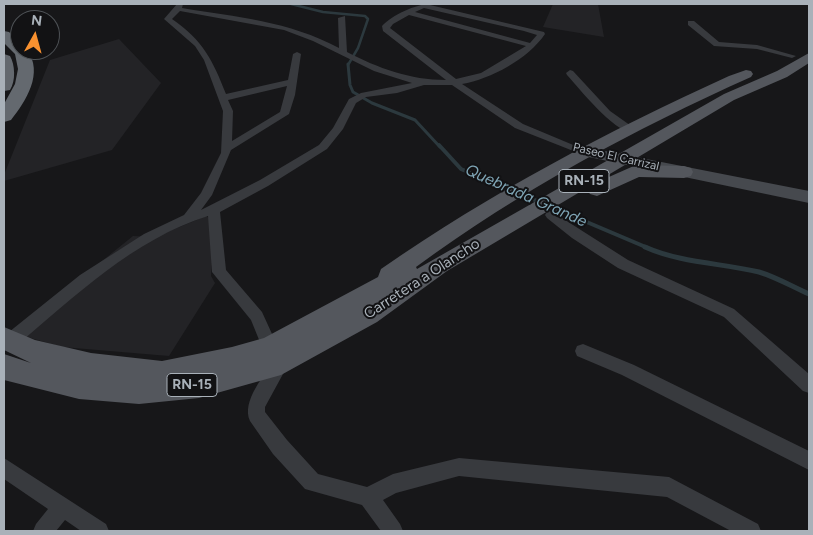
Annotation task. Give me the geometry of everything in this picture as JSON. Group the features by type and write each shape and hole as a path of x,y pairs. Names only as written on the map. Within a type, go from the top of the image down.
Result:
{"highway":[{"path":"4,35 20,51 26,62 25,75 18,96 5,116"},
{"path":"4,58 6,62 4,86"}],"main road":[{"name":"Carretera a Olancho","path":"776,72 792,56 809,47"},
{"name":"Carretera a Olancho","path":"7,359 79,386 139,391 199,385 275,355 360,309 435,260 724,95 809,57"},
{"path":"360,309 419,252 585,152 711,88 750,73 776,72"},
{"path":"684,172 666,164 660,157 662,149 744,102 776,72"},
{"path":"360,309 418,293 634,167 684,172"}],"street":[{"name":"Paseo El Carrizal","path":"426,5 390,22 386,29 456,84 519,126 585,152 634,167"},
{"path":"188,218 206,195 226,149 228,111 211,65 198,45 182,29 168,19 179,6 215,11 300,32 400,78 422,82 456,84 492,71 518,55 541,34 426,5"},
{"path":"409,13 530,45"},
{"path":"342,18 344,52"},
{"path":"691,23 717,44 749,46 792,56"},
{"path":"226,149 284,114 288,108 297,54"},
{"path":"570,73 607,113 630,130"},
{"path":"223,98 291,82"},
{"path":"7,359 85,279 149,237 188,218 214,210 324,147 338,129 352,101 364,95 397,90 422,82"},
{"path":"684,172 809,197"},
{"path":"214,210 219,272 257,316 275,355 256,406 256,415 280,447 312,482 368,497 393,531"},
{"path":"553,214 577,235 623,264 729,313 809,385"},
{"path":"583,351 628,370 809,461"},
{"path":"368,497 393,484 459,467 669,487 751,531"},
{"path":"4,468 99,531"},
{"path":"42,531 62,506"}],"shaded area":[{"path":"553,4 598,4 604,37 543,27"},
{"path":"119,39 161,83 112,150 4,181 4,175 50,60 60,60 60,57"},
{"path":"206,216 214,221 211,276 215,283 169,356 62,347 13,333 133,236 155,237"}],"waterway":[{"name":"Quebrada Grande","path":"291,4 323,12 365,16 368,19 358,48 348,65"},
{"name":"Quebrada Grande","path":"348,65 350,85 353,92 372,103 415,120 440,147"},
{"name":"Quebrada Grande","path":"439,145 461,169 512,191"},
{"name":"Quebrada Grande","path":"519,194 540,202"},
{"name":"Quebrada Grande","path":"549,206 648,248"},
{"name":"Quebrada Grande","path":"645,247 687,260 759,272 809,294"}]}
